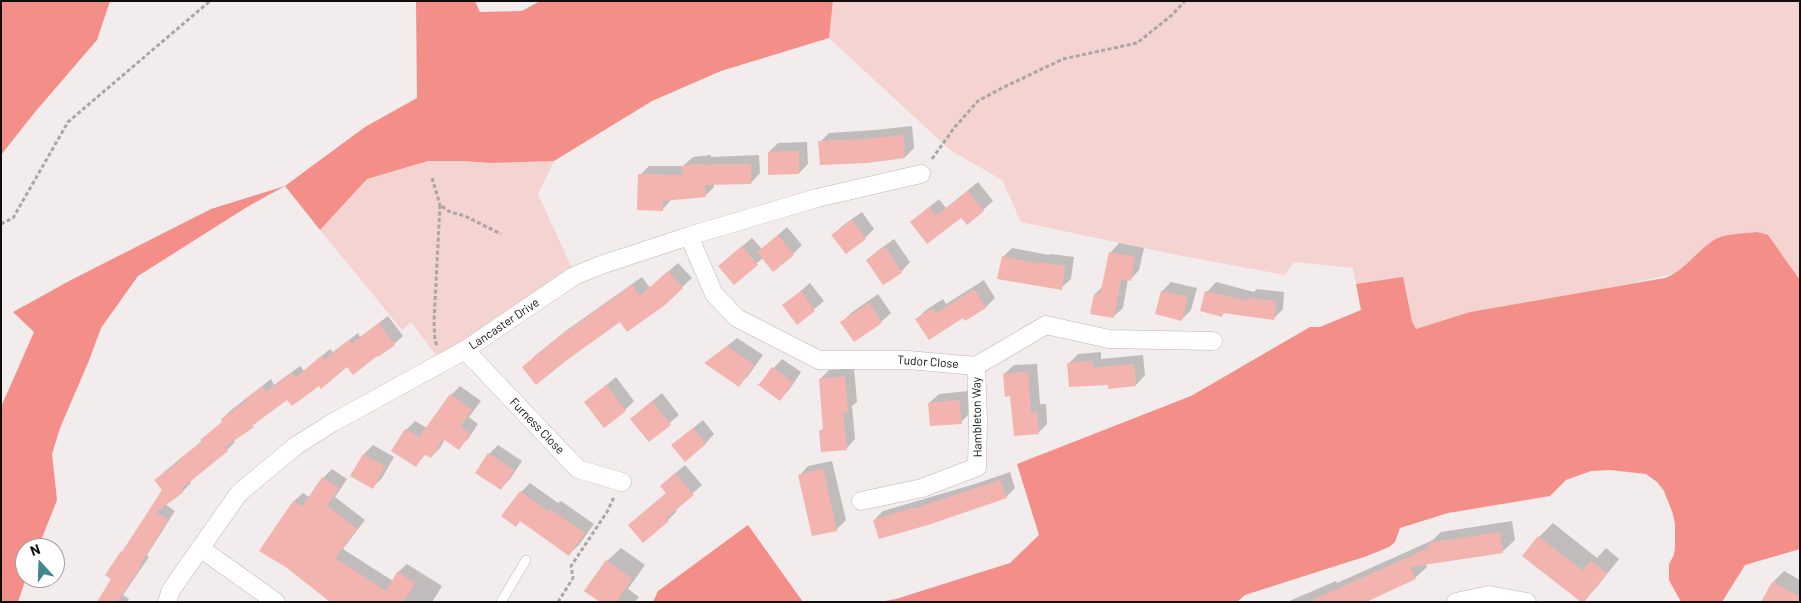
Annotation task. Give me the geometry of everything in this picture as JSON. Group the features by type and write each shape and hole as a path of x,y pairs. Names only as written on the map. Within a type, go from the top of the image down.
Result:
{"street":[{"name":"Lancaster Drive","path":"167,602 171,590 239,493 297,445 332,423 465,350 574,276 600,264 817,198 921,174"},
{"name":"Tudor Close","path":"689,236 714,294 737,318 819,360 908,360 976,366 1046,324 1109,339 1214,341"},
{"name":"Furness Close","path":"465,350 578,469 622,482"},
{"name":"Hambleton Way","path":"861,501 922,488 977,467 976,366"},
{"path":"200,548 276,602"},
{"path":"1456,602 1489,594 1527,602"}],"lane":[{"path":"501,602 526,560"}],"path":[{"path":"1,224 12,218 68,122 210,1"},
{"path":"921,174 954,128 978,101 1063,59 1137,43 1172,15 1185,1"},
{"path":"432,178 440,205 436,265 435,341 446,361"},
{"path":"440,205 450,212 465,216 501,234"},
{"path":"558,602 573,578 571,566 607,512 622,482"}],"shaded area":[{"path":"1,1 110,1 97,40 1,155"},
{"path":"416,1 475,1 480,12 522,11 540,1 833,1 829,38 721,71 652,101 554,161 490,163 428,161 367,179 320,230 285,186 365,127 417,98"},
{"path":"833,1 1800,1 1800,280 1783,255 1699,253 1675,273 1629,284 1470,312 1416,329 1412,321 1404,282 1380,281 1356,284 1353,268 1294,262 1285,275 1172,254 1021,222 1002,180 950,150 829,38"},
{"path":"428,161 490,163 554,161 538,194 574,273 441,362 411,322 402,330 320,230 367,179"},
{"path":"285,186 247,207 138,276 101,328 60,428 52,454 57,500 42,538 15,538 15,588 23,588 18,602 1,602 1,407 34,332 13,312 71,280 211,209"},
{"path":"1757,232 1768,235 1800,280 1800,549 1745,565 1722,602 1681,602 1669,580 1669,564 1674,555 1675,547 1675,524 1664,491 1657,482 1646,474 1610,470 1591,471 1566,480 1550,496 1448,513 1400,528 1395,542 1389,547 1367,556 1245,595 1237,602 879,602 896,599 1010,563 1039,535 1017,464 1191,396 1310,327 1320,327 1361,310 1356,284 1403,277 1412,321 1416,329 1470,312 1665,278 1678,271 1714,240 1729,235"},
{"path":"748,525 803,602 653,602 658,591"}],"building":[{"path":"903,135 905,158 867,163 820,165 818,141"},
{"path":"799,151 799,174 768,175 768,152"},
{"path":"751,164 751,184 705,185 706,197 663,201 663,211 637,210 638,174 683,175 682,166"},
{"path":"968,191 984,211 967,225 961,218 927,244 910,222 929,207 936,216"},
{"path":"852,220 866,239 846,254 831,235"},
{"path":"778,235 794,255 773,272 757,252"},
{"path":"742,246 758,265 734,285 718,266"},
{"path":"885,247 902,273 883,285 866,260"},
{"path":"1109,252 1135,257 1131,281 1121,279 1114,318 1090,314 1094,294 1100,295"},
{"path":"1002,256 1040,264 1040,262 1065,266 1062,290 997,279"},
{"path":"668,271 683,288 665,305 627,332 620,322 536,385 522,367 556,339 632,285 640,296"},
{"path":"974,289 986,308 965,321 963,318 929,340 915,319 933,308 936,313"},
{"path":"801,291 815,311 797,325 782,305"},
{"path":"1161,291 1188,297 1182,321 1155,314"},
{"path":"1205,291 1247,301 1247,298 1276,301 1274,320 1223,313 1222,317 1200,311"},
{"path":"869,303 882,323 854,342 840,322"},
{"path":"379,323 395,345 377,356 353,375 347,367 321,389 319,386 292,406 287,400 252,426 254,427 225,447 228,451 181,489 184,492 156,512 168,520 140,564 142,565 117,602 97,602 111,579 105,575 162,490 154,480 179,462 178,460 202,442 200,440 222,422 221,419 262,387 266,392 292,373 295,378 321,356 324,360 349,340 352,344"},
{"path":"727,346 754,365 739,387 704,363"},
{"path":"1092,361 1093,368 1134,364 1136,386 1108,389 1108,385 1069,387 1067,363"},
{"path":"772,367 791,381 794,381 780,401 757,384 760,384"},
{"path":"1028,372 1031,413 1037,412 1039,434 1014,436 1010,396 1005,397 1003,374"},
{"path":"845,376 848,412 843,412 847,450 821,452 819,431 823,430 819,379"},
{"path":"606,385 626,411 604,428 584,402"},
{"path":"450,394 472,410 460,427 470,434 459,450 443,439 431,458 424,454 416,467 391,451 405,429 419,437"},
{"path":"959,400 962,424 930,426 928,403"},
{"path":"652,401 671,425 649,442 630,419"},
{"path":"693,428 706,444 685,462 671,445"},
{"path":"488,453 514,470 501,490 475,473"},
{"path":"363,454 385,466 373,489 350,476"},
{"path":"823,469 837,531 812,536 798,475"},
{"path":"675,473 694,495 666,518 669,521 643,543 628,525 666,493 660,486"},
{"path":"322,477 339,488 327,506 357,529 335,558 386,591 397,572 415,583 403,602 330,602 287,568 259,551 293,501 302,507"},
{"path":"1000,480 1007,498 928,525 879,539 873,520 913,509"},
{"path":"520,491 549,512 550,509 585,533 569,556 520,521 516,527 501,516"},
{"path":"1500,532 1503,553 1410,567 1416,579 1366,602 1308,602 1429,548 1428,543"},
{"path":"1538,536 1583,571 1591,561 1607,573 1584,602 1581,602 1522,556"},
{"path":"606,560 632,579 616,602 600,602 584,591"},
{"path":"1772,582 1800,597 1800,602 1761,602"}]}
